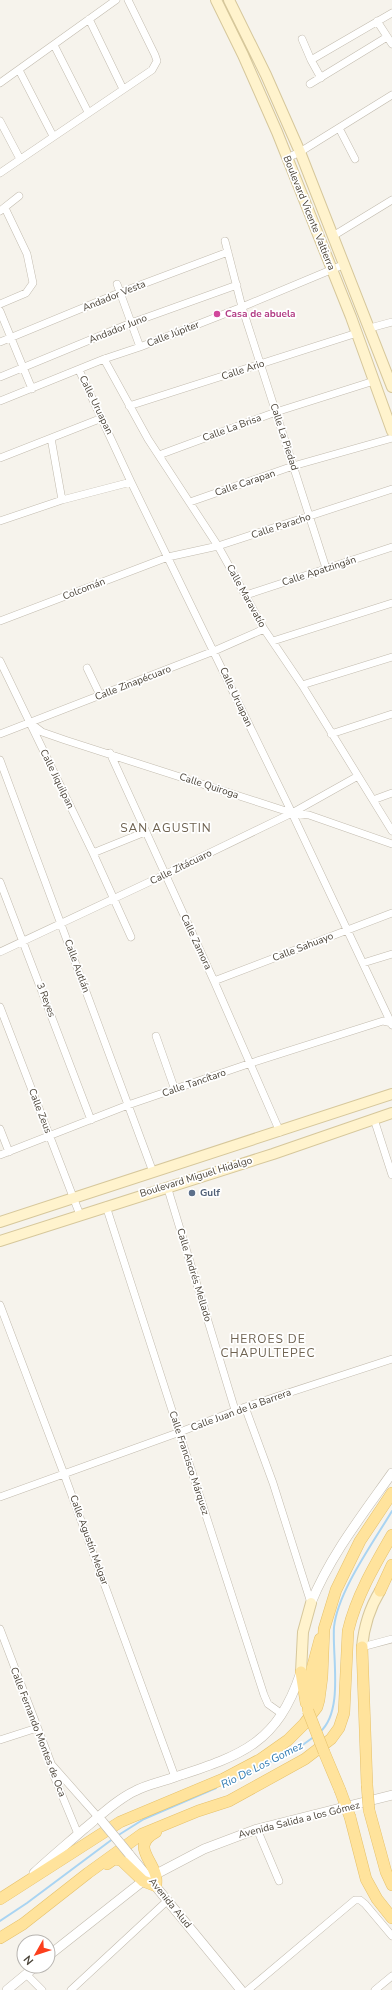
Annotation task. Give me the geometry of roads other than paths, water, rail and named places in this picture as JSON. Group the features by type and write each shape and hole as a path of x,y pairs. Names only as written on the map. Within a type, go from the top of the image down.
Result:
{"main road":[{"name":"Boulevard Vicente Valtierra","path":"216,0 243,55 287,158 357,333 392,431"},
{"name":"Boulevard Vicente Valtierra","path":"229,0 266,75 300,152 392,386"},
{"name":"Boulevard Miguel Hidalgo","path":"0,1222 280,1132 392,1094"},
{"path":"378,1117 392,1109"},
{"name":"Boulevard Miguel Hidalgo","path":"0,1241 167,1186 273,1154 392,1113"},
{"path":"308,1710 315,1656 343,1572 360,1541 392,1493"},
{"path":"149,1877 144,1853 145,1845 149,1836 163,1829 205,1814 305,1759 331,1739 339,1728 344,1713 346,1698 348,1632 350,1622 361,1593 392,1535"},
{"path":"392,1565 370,1610 362,1647 366,1785 370,1806 392,1885"},
{"path":"312,1604 303,1632 301,1672 308,1710 350,1817 366,1879 392,1918"},
{"path":"0,1899 120,1822 240,1771 288,1740 311,1715 319,1700 322,1677 324,1629"},
{"path":"0,1938 14,1931 88,1873 142,1834 166,1823 229,1801"},
{"path":"43,1909 59,1902 114,1859 121,1860 149,1877 156,1886"}],"street":[{"path":"0,83 116,0"},
{"path":"0,173 152,70 157,61 128,0"},
{"path":"311,60 392,13"},
{"path":"89,19 123,89"},
{"path":"376,21 392,44"},
{"path":"310,84 387,37"},
{"path":"302,39 321,78"},
{"path":"54,45 88,112"},
{"path":"19,70 53,136"},
{"path":"287,158 300,152 392,95"},
{"path":"0,121 20,159"},
{"path":"339,128 355,159"},
{"path":"0,304 29,290 33,283 32,272 27,254 2,209 19,196"},
{"path":"333,236 392,200"},
{"name":"Calle La Piedad","path":"225,240 242,307 326,568"},
{"name":"Andador Vesta","path":"0,342 119,293 228,252"},
{"name":"Calle Júpiter","path":"0,401 104,359 140,347 242,307 345,264"},
{"path":"116,284 140,347"},
{"name":"Andador Juno","path":"0,377 130,323 237,285"},
{"path":"0,311 32,389"},
{"path":"370,328 392,322"},
{"name":"Calle Ario","path":"129,406 357,333"},
{"name":"Calle Maravatío","path":"104,359 129,406 218,546 264,629 302,686 392,831"},
{"name":"Calle Uruapan","path":"79,370 131,482 214,651 392,1023"},
{"name":"Calle La Brisa","path":"159,455 276,412 374,381"},
{"path":"0,458 102,418"},
{"path":"50,438 62,500"},
{"name":"Calle Carapan","path":"190,502 293,466 392,438"},
{"path":"0,521 62,500 131,482"},
{"name":"Calle Paracho","path":"168,557 218,546 392,489"},
{"name":"Calle Apatzingán","path":"246,595 392,547"},
{"name":"Colcomán","path":"0,621 168,557"},
{"path":"273,641 392,603"},
{"name":"Calle Zinapécuaro","path":"0,734 214,651 264,629"},
{"path":"302,686 392,657"},
{"name":"Calle Jiquilpan","path":"0,661 93,853 131,937"},
{"path":"87,668 100,696"},
{"path":"331,734 392,714"},
{"name":"Calle Quiroga","path":"29,722 47,734 110,753 292,813 309,815 392,844"},
{"name":"Calle Zamora","path":"110,753 164,875 251,1062 280,1132"},
{"name":"Calle Autlán","path":"0,760 62,923 153,1172"},
{"name":"Calle Zitácuaro","path":"0,952 24,942 292,813 358,776"},
{"path":"373,800 392,793"},
{"path":"93,853 145,832"},
{"name":"3 Reyes","path":"0,882 91,1120"},
{"name":"Calle Sahuayo","path":"214,981 392,913"},
{"path":"363,963 392,954"},
{"name":"Calle Zeus","path":"0,1007 49,1136 75,1198 80,1215"},
{"name":"Calle Tancítaro","path":"0,1155 128,1105 175,1090 251,1062 383,1021 392,1023"},
{"path":"156,1036 175,1090"},
{"path":"378,1117 392,1175"},
{"path":"0,1129 9,1152"},
{"name":"Calle Andrés Mellado","path":"167,1186 234,1410"},
{"name":"Calle Francisco Márquez","path":"106,1206 265,1700 272,1708 282,1714"},
{"name":"Calle Agustín Melgar","path":"0,1304 175,1777"},
{"name":"Calle Juan de la Barrera","path":"0,1497 180,1432 245,1406 392,1359"},
{"path":"245,1406 273,1483 312,1604"},
{"path":"312,1604 318,1586 333,1560 392,1473"},
{"path":"380,1591 392,1572"},
{"name":"Calle Fernando Montes de Oca","path":"0,1629 51,1763 54,1776 78,1834"},
{"path":"362,1647 392,1638"},
{"path":"21,1886 55,1853 135,1791 239,1754 264,1737 275,1726 282,1714 293,1693 301,1672"},
{"path":"0,1740 37,1728"},
{"path":"51,1763 99,1818"},
{"name":"Avenida Salida a los Gómez","path":"56,1950 149,1877 210,1846 257,1829 370,1806 392,1795"},
{"name":"Avenida Alud","path":"99,1818 149,1877"},
{"path":"257,1829 279,1881"},
{"name":"Avenida Alud","path":"156,1886 241,1990"},
{"path":"71,1990 168,1900"},
{"path":"248,1990 351,1902 360,1900 392,1936"},
{"path":"6,1990 26,1974 42,1990"},
{"path":"375,1990 392,1976"}],"waterway":[{"name":"Rio De Los Gomez","path":"320,1732 327,1723 332,1711 335,1683 334,1627 337,1613 342,1598 357,1568 392,1511"},
{"name":"Rio De Los Gomez","path":"227,1783 297,1749 315,1736"},
{"name":"Rio De Los Gomez","path":"117,1836 144,1819 216,1788"},
{"name":"Rio De Los Gomez","path":"0,1921 27,1903 114,1838"}],"place":[{"name":"Casa de abuela","path":"217,314"},
{"name":"Gulf","path":"192,1193"}],"district":[{"name":"SAN AGUSTIN","path":"166,828"},
{"name":"HEROES DE CHAPULTEPEC","path":"268,1346"}]}
